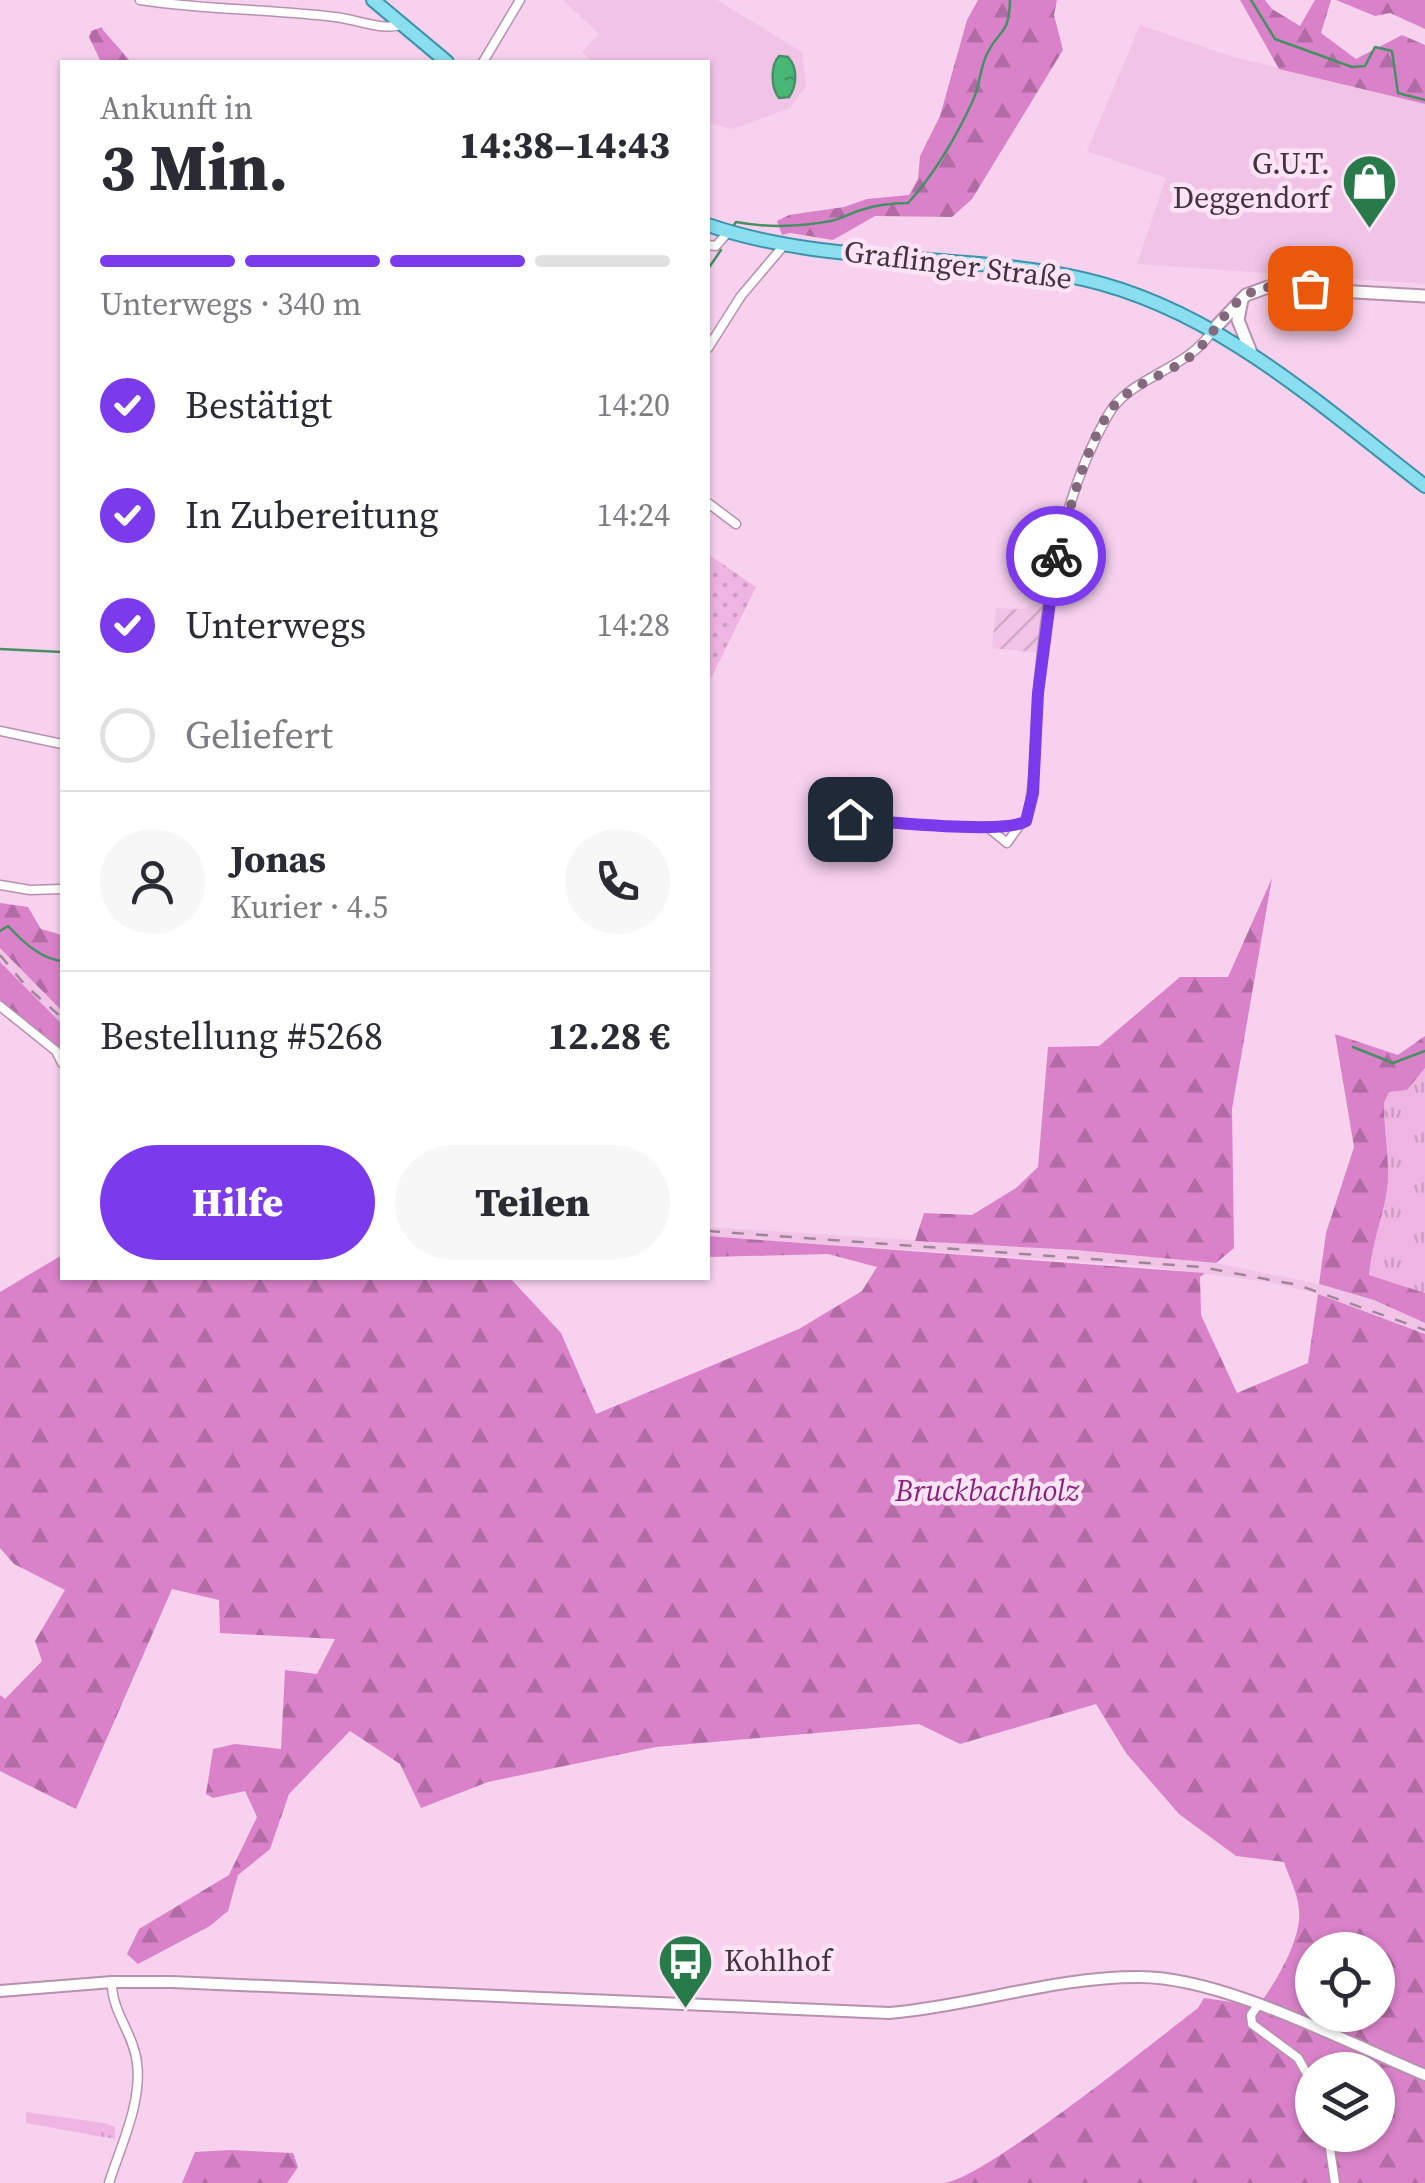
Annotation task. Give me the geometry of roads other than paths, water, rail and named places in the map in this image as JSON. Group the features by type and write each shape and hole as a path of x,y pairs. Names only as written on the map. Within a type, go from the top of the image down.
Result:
{"main road":[{"path":"373,0 445,60"},
{"name":"Graflinger Straße","path":"710,226 784,244 1083,279 1152,302 1213,330 1252,355 1425,486"},
{"path":"1213,330 1252,291 1268,287 1425,296"},
{"path":"1242,299 1238,320 1252,355"}],"street":[{"path":"140,0 294,12 392,28 404,24"},
{"path":"484,60 520,0"},
{"path":"710,245 716,246 728,232"},
{"path":"710,345 741,296 784,244"},
{"path":"990,830 1007,843 1026,821 1033,793 1038,693 1053,567 1082,471 1110,411 1130,392 1190,357 1213,330"},
{"path":"710,504 736,524"},
{"path":"0,732 60,744"},
{"path":"819,816 990,830 1019,826"},
{"path":"0,885 60,889"},
{"path":"0,1006 60,1058"},
{"path":"0,1991 112,1982 172,1982 621,1999 889,2014 933,2010 1070,1982 1140,1977 1208,1988 1258,2005 1425,2074"},
{"path":"109,2183 133,2112 138,2064 112,1998 112,1982"},
{"path":"1258,2005 1252,2014 1252,2024 1295,2056"},
{"path":"1330,2152 1334,2183"}],"water":[{"path":"779,56 788,57 795,71 789,97 779,98 774,89 773,71"}],"waterway":[{"path":"734,225 807,225 873,207 908,203 936,167 968,112 987,54 1005,26 1010,0"},
{"path":"1251,0 1275,39 1352,67 1365,66 1375,47 1392,51 1398,93 1425,100"},
{"path":"710,266 721,250"},
{"path":"0,649 60,652"},
{"path":"0,931 8,926 26,944 60,961"},
{"path":"1353,1047 1393,1063 1425,1051"}],"railway":[{"path":"0,955 25,985 60,1016"},
{"path":"710,1231 1201,1267 1298,1285 1425,1330"}],"place":[{"name":"G.U.T. Deggendorf","path":"1369,230"},
{"name":"Kohlhof","path":"685,2010"}],"park label":[{"name":"Bruckbachholz","path":"987,1491"}]}
